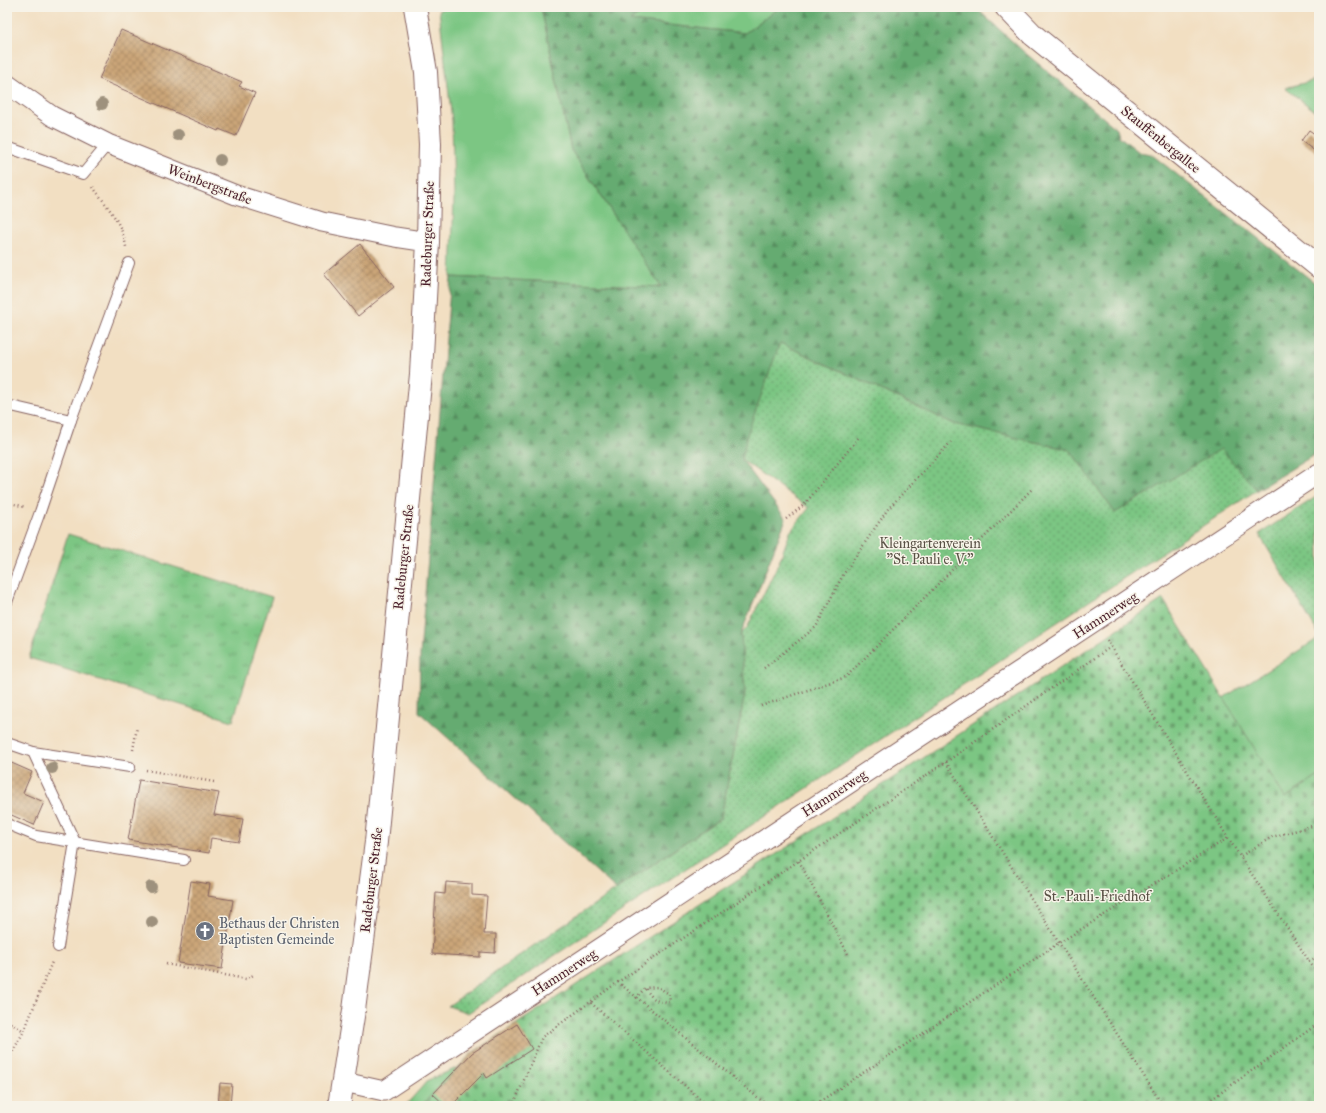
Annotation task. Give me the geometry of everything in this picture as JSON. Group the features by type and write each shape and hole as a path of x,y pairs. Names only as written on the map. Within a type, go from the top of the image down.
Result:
{"main road":[{"name":"Radeburger Straße","path":"339,1106 344,1082 365,933 421,374 428,242 430,144 426,72 415,7"},
{"name":"Stauffenbergallee","path":"1006,7 1033,35 1319,267"}],"street":[{"name":"Weinbergstraße","path":"7,84 52,116 108,144 236,195 322,222 428,242"},
{"name":"Hammerweg","path":"344,1082 384,1091 1319,473"}],"lane":[{"path":"7,147 83,174 108,144"},
{"path":"7,602 40,512 71,420 129,263"},
{"path":"7,405 71,420"},
{"path":"7,743 33,752 130,767"},
{"path":"33,752 75,842 58,947"},
{"path":"7,824 36,836 184,860"}],"path":[{"path":"83,174 114,215 126,241 129,263"},
{"path":"786,519 804,505 859,437"},
{"path":"764,668 816,627 843,575 888,509 951,442"},
{"path":"761,706 846,678 1032,489"},
{"path":"513,1106 542,1037 618,982 946,762 1112,646 1228,838 1319,976"},
{"path":"137,727 130,767 214,782"},
{"path":"946,762 1163,1106"},
{"path":"1240,856 1272,837 1312,826 1319,826"},
{"path":"813,1106 1059,943 1228,838"},
{"path":"799,861 849,956"},
{"path":"7,1062 24,1030 58,947"},
{"path":"1309,960 1319,956"},
{"path":"166,964 246,979 255,974"},
{"path":"618,982 768,1106"},
{"path":"636,998 645,988 658,987 669,994 670,1002 661,1003 652,998 645,988"},
{"path":"591,1003 708,1106"},
{"path":"7,1021 24,1030"},
{"path":"1202,1106 1319,1023"}],"green space":[{"path":"449,7 541,7 571,150 661,287 451,277 454,198 452,121 439,10"},
{"path":"541,7 651,7 630,21 745,33 780,7 975,7 1023,51 1117,129 1119,136 1139,152 1151,154 1319,286 1319,452 1257,490 1221,450 1115,513 1070,450 954,424 780,343 742,460 786,519 741,634 745,694 721,818 616,889 419,712 420,655 451,277 661,287 571,150"},
{"path":"651,7 780,7 745,33 629,21"},
{"path":"1319,79 1319,114 1285,88"},
{"name":"Kleingartenverein \"St. Pauli e. V.\"","path":"780,343 954,424 1070,450 1115,513 1221,449 1257,490 468,1013 448,1006 530,948 721,818 745,694 741,634 747,628 779,562 790,532 809,508 742,460 747,435"},
{"path":"1319,495 1319,635 1259,534"},
{"path":"68,534 272,597 233,721 29,658"},
{"name":"St.-Pauli-Friedhof","path":"1163,599 1285,798 1319,776 1319,1106 421,1106 472,1053 893,778"},
{"path":"1319,638 1319,776 1285,798 1223,698"},
{"path":"459,1067 421,1106 405,1106 428,1080"}],"building":[{"path":"121,30 242,82 239,86 255,93 236,136 219,129 218,131 99,79"},
{"path":"1309,130 1319,137 1319,154 1301,141"},
{"path":"360,244 394,287 358,316 324,274"},
{"path":"7,761 32,772 23,793 44,802 34,825 7,813"},
{"path":"139,780 219,793 214,815 243,819 239,842 211,838 209,853 128,840"},
{"name":"Bethaus der Christen Baptisten Gemeinde","path":"191,881 210,884 208,896 233,900 222,969 178,963"},
{"path":"446,882 472,884 472,895 487,896 484,934 496,934 495,953 480,952 480,957 432,954 436,893 445,894"},
{"path":"517,1024 532,1049 487,1078 484,1073 451,1106 446,1106 433,1094 472,1053"},
{"path":"220,1083 232,1084 230,1106 218,1106"}],"place":[{"name":"Bethaus der Christen Baptisten Gemeinde","path":"205,931"}]}
